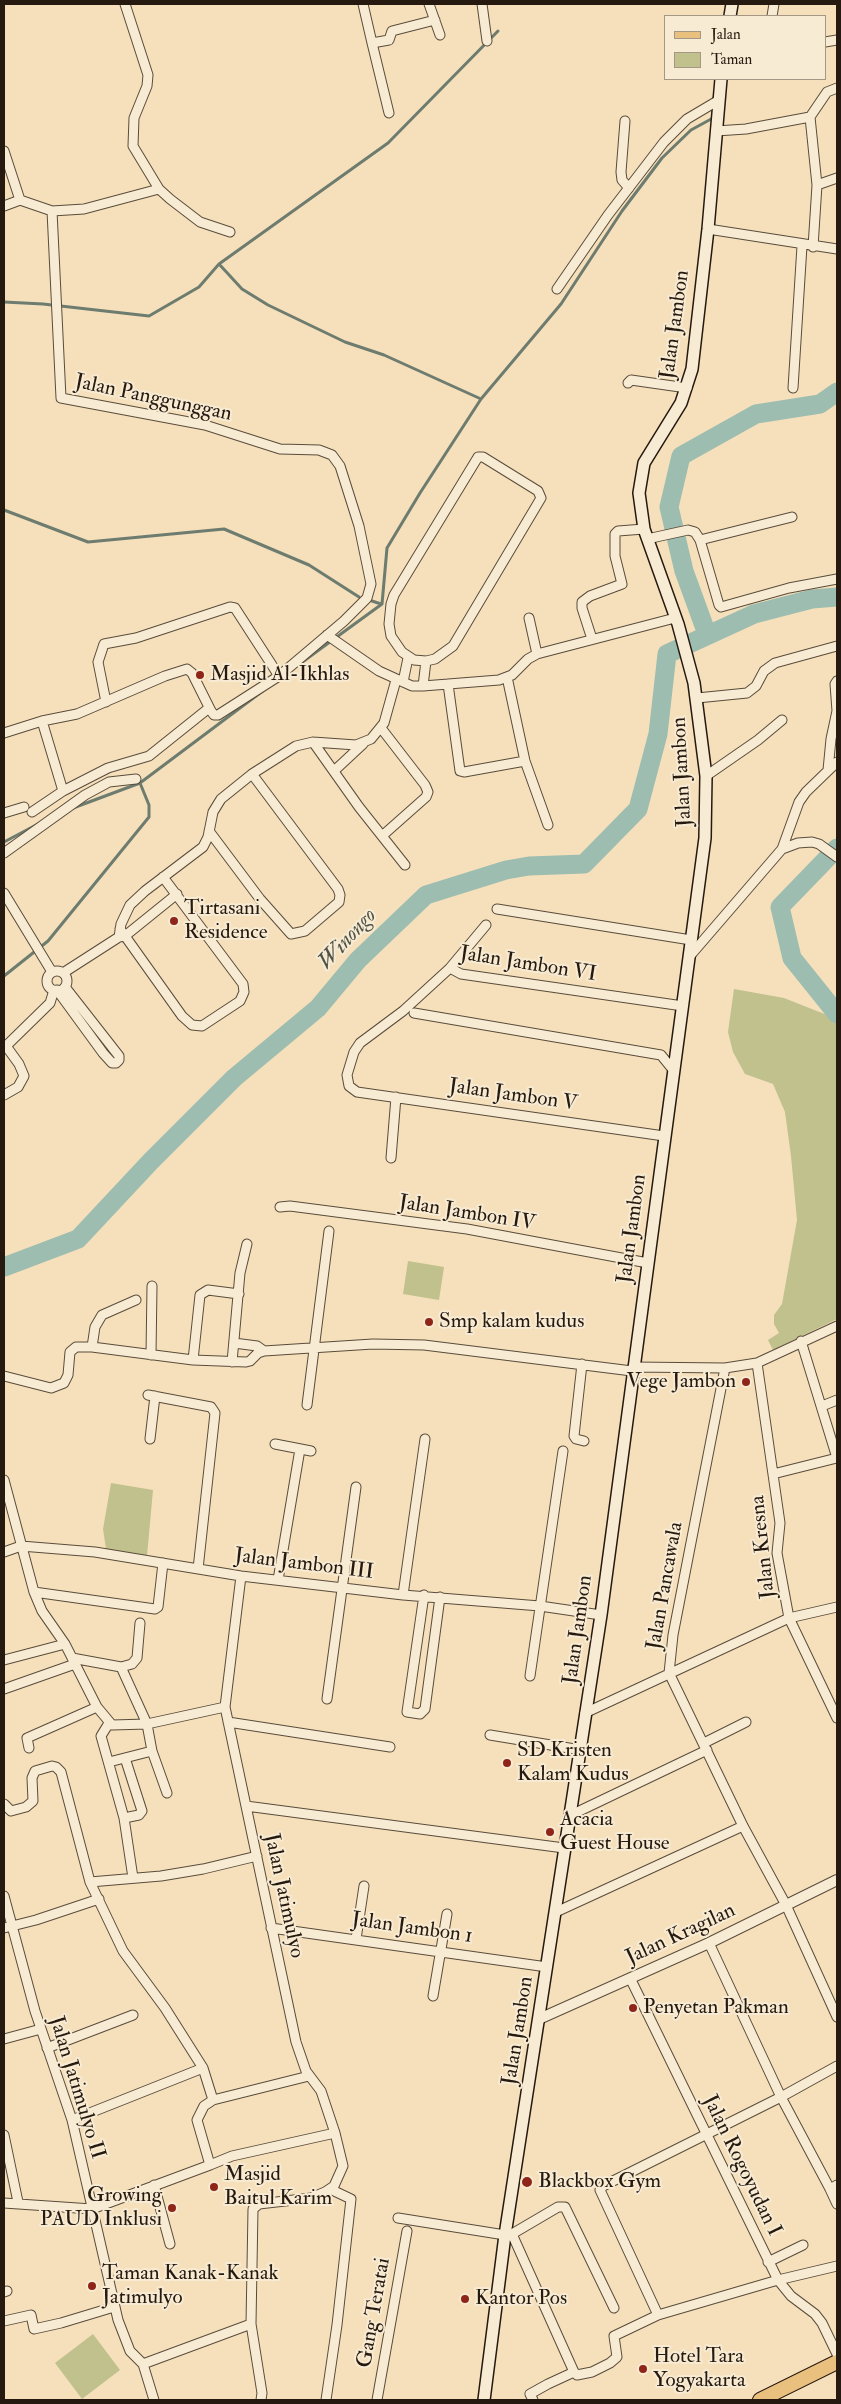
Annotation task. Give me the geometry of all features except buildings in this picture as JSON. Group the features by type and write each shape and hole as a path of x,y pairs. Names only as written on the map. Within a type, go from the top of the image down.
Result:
{"main road":[{"name":"Jalan Jambon","path":"484,2400 564,1848 571,1815 601,1615 705,838 706,776 694,682 676,621 645,534 639,493 644,463 680,403 687,388 692,369 708,229 721,80"},
{"path":"760,2400 837,2362"}],"street":[{"path":"125,4 148,75 147,86 134,115 132,141 160,189 191,216 211,226 230,232"},
{"path":"363,4 389,113"},
{"path":"429,4 440,35"},
{"path":"482,4 486,41"},
{"path":"372,43 389,40 392,32 435,20"},
{"path":"813,247 817,185 810,117 827,92 837,88"},
{"path":"558,289 664,142 687,119 719,100"},
{"path":"716,131 746,129 810,117"},
{"path":"625,121 621,172 622,180 629,188"},
{"path":"4,151 20,200"},
{"path":"817,185 837,178"},
{"path":"4,206 20,200 52,211 90,208 160,189"},
{"name":"Jalan Panggunggan","path":"52,211 60,344 61,398 205,425 287,450 319,450 332,455 337,460 359,526 370,584 364,601 332,638"},
{"path":"708,229 802,246 837,249"},
{"path":"793,388 802,246"},
{"path":"628,383 631,380 687,388"},
{"path":"483,457 538,491 541,495 458,640 448,651 426,661 408,658 391,636 389,615 394,595 476,459 483,457"},
{"path":"700,540 792,517"},
{"path":"592,639 582,608 582,602 590,596 622,584 615,556 615,534 618,531 665,535 688,530 695,532 700,540 721,607 789,588 837,579"},
{"path":"106,702 99,666 99,656 104,644 136,638 230,607 236,608 279,676"},
{"path":"529,618 538,654"},
{"path":"4,733 42,721 77,714 165,676 187,669 192,673 214,715 221,714 332,638 379,671 412,686 423,686 499,680 507,677 530,657 538,654 592,639 676,621"},
{"path":"697,698 747,693 756,686 764,671 775,663 837,646"},
{"path":"334,771 381,728 387,717 408,658"},
{"path":"423,686 426,661"},
{"path":"507,677 525,761 548,825"},
{"path":"828,770 836,711 835,684 837,681"},
{"path":"448,684 460,771 464,772 525,761"},
{"path":"4,813 28,810 108,768 149,756 209,708"},
{"path":"706,776 758,740 782,720"},
{"path":"42,721 63,791"},
{"path":"381,728 428,792 426,797 382,836"},
{"path":"121,934 130,905 203,847 217,803 252,774 288,750 314,742 363,743"},
{"path":"314,742 405,865"},
{"path":"689,958 782,849 800,802 837,762"},
{"path":"209,831 260,899 291,934 305,931 338,902 340,895 338,889 252,774"},
{"path":"4,853 85,796 111,781 136,779"},
{"path":"782,849 798,843 819,844 837,857"},
{"path":"121,934 182,1016 192,1025 202,1026 240,1001 244,992 242,984 163,877"},
{"path":"4,893 52,972"},
{"path":"52,972 63,973 177,894"},
{"path":"497,909 691,940"},
{"path":"450,968 486,925"},
{"name":"Jalan Jambon VI","path":"357,1092 349,1086 347,1075 356,1048 403,1011 450,968 461,974 683,1006"},
{"path":"52,972 47,981 59,989 111,1046 119,1056 118,1062 112,1062 103,1053 59,989"},
{"path":"4,1096 18,1087 24,1076 19,1064 5,1047 50,1002 67,979 63,973"},
{"path":"414,1013 660,1055 674,1071"},
{"path":"103,1053 111,1046"},
{"name":"Jalan Jambon V","path":"357,1092 664,1136"},
{"path":"391,1158 396,1097"},
{"name":"Jalan Jambon IV","path":"280,1207 290,1206 467,1229 648,1263"},
{"path":"307,1405 329,1231"},
{"path":"232,1362 240,1273 247,1244"},
{"path":"151,1355 152,1286"},
{"path":"193,1360 200,1295 208,1290 239,1294"},
{"path":"92,1347 95,1327 102,1315 136,1300"},
{"path":"4,1376 51,1388 56,1387 64,1383 68,1376 70,1352 76,1347 92,1347 193,1360 232,1362 250,1361 264,1350 373,1344 424,1345 633,1369 725,1368 757,1363 837,1326"},
{"path":"773,1474 837,1458 801,1341"},
{"path":"234,1343 257,1346 264,1350"},
{"name":"Jalan Kresna","path":"757,1363 780,1523 777,1553 789,1618 837,1718"},
{"path":"582,1364 574,1436 576,1439 584,1441"},
{"name":"Jalan Pancawala","path":"725,1368 673,1635 669,1673 743,1826 786,1906 837,2016"},
{"path":"150,1439 152,1396 211,1407 216,1416 198,1569"},
{"path":"822,1406 837,1400"},
{"path":"403,1595 425,1439"},
{"path":"275,1444 311,1451"},
{"path":"278,1580 300,1449"},
{"path":"530,1676 563,1451"},
{"path":"4,1480 6,1503 34,1592 42,1611 65,1644 97,1708 109,1723 114,1725 147,1724 225,1707"},
{"path":"327,1699 356,1487"},
{"name":"Jalan Jambon III","path":"4,1552 21,1546 95,1552 241,1576 341,1586 403,1595 424,1595 540,1606 601,1615"},
{"path":"34,1592 155,1609 158,1607 163,1563"},
{"name":"Jalan Jatimulyo","path":"241,1576 225,1707 296,2042 310,2076 322,2091 343,2166 340,2176 330,2189"},
{"path":"424,1595 407,1712 420,1714 425,1709 440,1597"},
{"path":"585,1713 789,1618 837,1608"},
{"path":"4,1689 73,1661 121,1667 132,1664 137,1658 140,1623"},
{"path":"4,1660 65,1644"},
{"path":"121,1667 147,1724 152,1751 167,1793"},
{"path":"29,1748 27,1738 97,1708"},
{"path":"228,1722 390,1747"},
{"path":"571,1815 705,1747 746,1722"},
{"path":"109,1723 101,1736 124,1818 133,1878"},
{"path":"490,1735 581,1750"},
{"path":"109,1762 152,1751"},
{"path":"124,1818 139,1815 142,1811 125,1758"},
{"path":"4,1804 11,1811 29,1806 34,1797 34,1773 52,1766 59,1768 90,1882 123,1951 165,2008 202,2068 213,2100"},
{"path":"246,1806 564,1848"},
{"path":"556,1912 743,1826"},
{"path":"90,1882 203,1869 257,1856"},
{"name":"Jalan Kragilan","path":"540,2019 631,1980 837,1880"},
{"path":"356,1939 364,1886"},
{"name":"Jalan Jatimulyo II","path":"4,1896 8,1927 72,2120 114,2306 122,2333 130,2351 143,2364 154,2400"},
{"path":"8,1927 99,1899"},
{"path":"433,1996 447,1914"},
{"name":"Jalan Jambon 1","path":"271,1928 547,1967"},
{"path":"710,1943 781,2097 833,2187 837,2204"},
{"name":"Jalan Rogoyudan I","path":"631,1980 768,2262 778,2280 791,2296 814,2314 822,2323 837,2354"},
{"path":"47,2048 133,2015"},
{"path":"4,2039 41,2029"},
{"path":"658,2315 600,2190 603,2186 781,2097 837,2066"},
{"path":"72,2120 202,2068"},
{"path":"210,2165 198,2120 204,2106 213,2100 310,2076"},
{"path":"4,2203 18,2202 59,2208 92,2209 232,2156 335,2133"},
{"path":"4,2135 18,2202"},
{"path":"154,2185 170,2244"},
{"path":"261,2400 262,2392 251,2324 253,2209 259,2204 311,2198 330,2189 351,2199 337,2326 326,2400"},
{"path":"403,2219 509,2235 558,2207 565,2207 614,2308"},
{"name":"Gang Teratai","path":"377,2400 407,2231"},
{"path":"509,2235 577,2375 592,2372 610,2363 617,2357 614,2336 658,2315 778,2280 837,2266"},
{"path":"768,2262 803,2245"},
{"path":"4,2321 32,2315 34,2329 61,2324 114,2306"},
{"path":"143,2364 251,2324"},
{"path":"533,2400 530,2394 574,2372"}],"green space":[{"path":"734,989 784,998 837,1019 837,1319 773,1350 768,1340 779,1333 774,1324 774,1315 782,1304 797,1220 791,1156 785,1112 773,1084 745,1074 733,1052 728,1032"},
{"path":"408,1261 444,1267 439,1300 403,1294"},
{"path":"111,1483 153,1490 147,1556 106,1549 103,1529"},
{"path":"93,2334 120,2370 82,2399 55,2363"}],"waterway":[{"path":"481,399 384,355 345,342 268,305 242,289 219,264 388,143 498,31"},
{"path":"382,604 387,548 481,399 561,304 622,211 662,158 691,130 713,118"},
{"path":"4,302 43,304 149,316 199,287 219,264"},
{"path":"707,634 684,571 669,507 681,456 756,414 820,404 837,392"},
{"path":"4,510 88,542 224,529 309,565 359,597"},
{"name":"Winongo","path":"4,1267 78,1239 151,1161 234,1078 318,1008 358,960 426,895 506,870 529,866 584,864 638,809 658,734 667,654 754,614 812,599 837,597"},
{"path":"372,601 381,604"},
{"path":"301,663 382,604"},
{"path":"73,808 140,783 264,690"},
{"path":"4,976 48,941 149,817 149,805 140,783"},
{"path":"4,842 38,824"},
{"path":"837,848 780,907 792,958 837,1014"}],"place":[{"name":"Masjid Al-Ikhlas","path":"200,675"},
{"name":"Tirtasani Residence","path":"174,921"},
{"name":"Smp kalam kudus","path":"429,1322"},
{"name":"Vege Jambon","path":"746,1382"},
{"name":"SD Kristen Kalam Kudus","path":"507,1763"},
{"name":"Acacia Guest House","path":"550,1832"},
{"name":"Penyetan Pakman","path":"633,2008"},
{"name":"Blackbox Gym","path":"527,2182"},
{"name":"Masjid Baitul Karim","path":"214,2187"},
{"name":"Growing PAUD Inklusi","path":"172,2208"},
{"name":"Taman Kanak-Kanak Jatimulyo","path":"92,2286"},
{"name":"Kantor Pos","path":"465,2299"},
{"name":"Hotel Tara Yogyakarta","path":"643,2369"}]}
